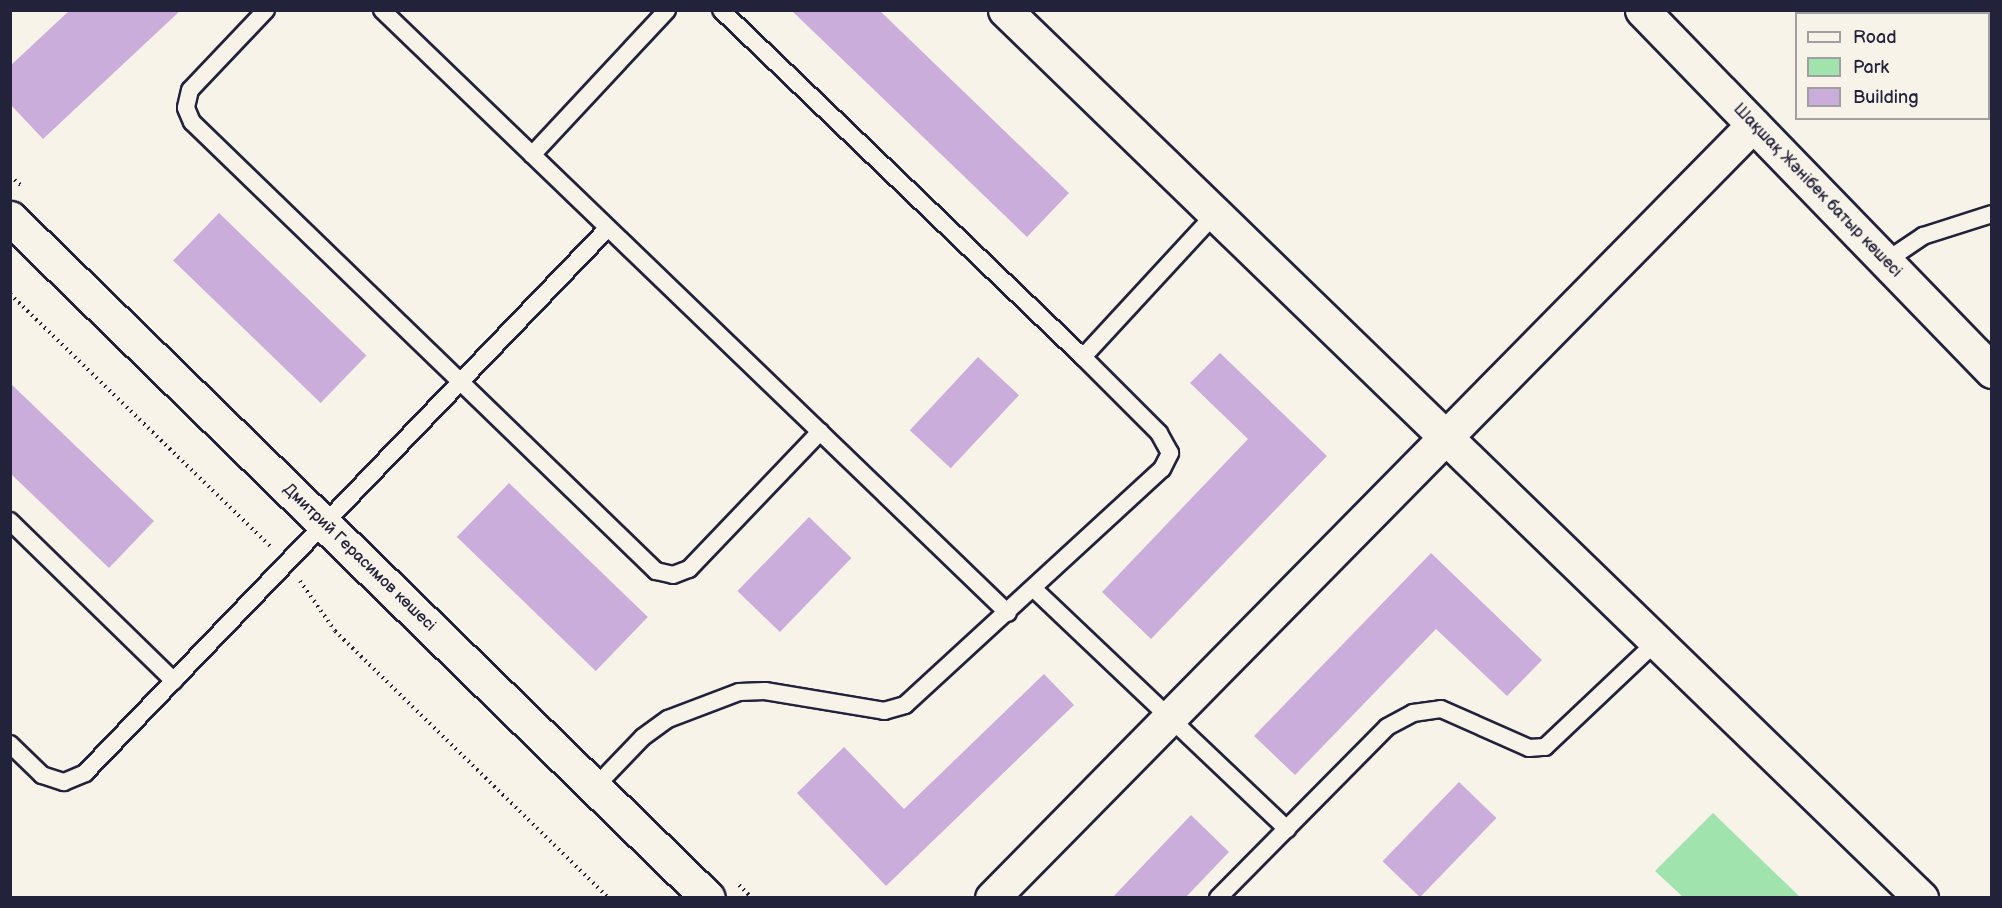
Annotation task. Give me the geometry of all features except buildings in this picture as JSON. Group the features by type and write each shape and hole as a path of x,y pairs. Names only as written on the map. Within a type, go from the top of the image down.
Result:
{"street":[{"path":"1005,10 1921,897"},
{"name":"Шақшақ Жәнібек батыр көшесі","path":"1642,10 1992,371"},
{"path":"992,897 1753,125"},
{"name":"Дмитрий Герасимов көшесі","path":"10,218 708,897"}],"lane":[{"path":"266,10 190,90 186,108 192,122 461,380 656,572 673,575 689,569 820,432"},
{"path":"382,10 1008,613"},
{"path":"532,155 667,10"},
{"path":"595,787 643,737 668,719 740,692 765,692 885,711 906,705 1162,469 1170,453 1159,433 1083,357 721,10"},
{"path":"1083,357 1215,214"},
{"path":"1886,261 1923,236 1992,214"},
{"path":"10,744 42,775 64,782 85,773 608,228"},
{"path":"10,521 174,681"},
{"path":"1034,589 1168,717 1225,766 1287,829"},
{"path":"1218,897 1387,727 1413,713 1441,709 1457,713 1530,748 1545,747 1657,641"}],"path":[{"path":"10,294 287,563 335,631 609,897"}],"green space":[{"path":"1713,813 1800,897 1683,897 1655,871"}]}
